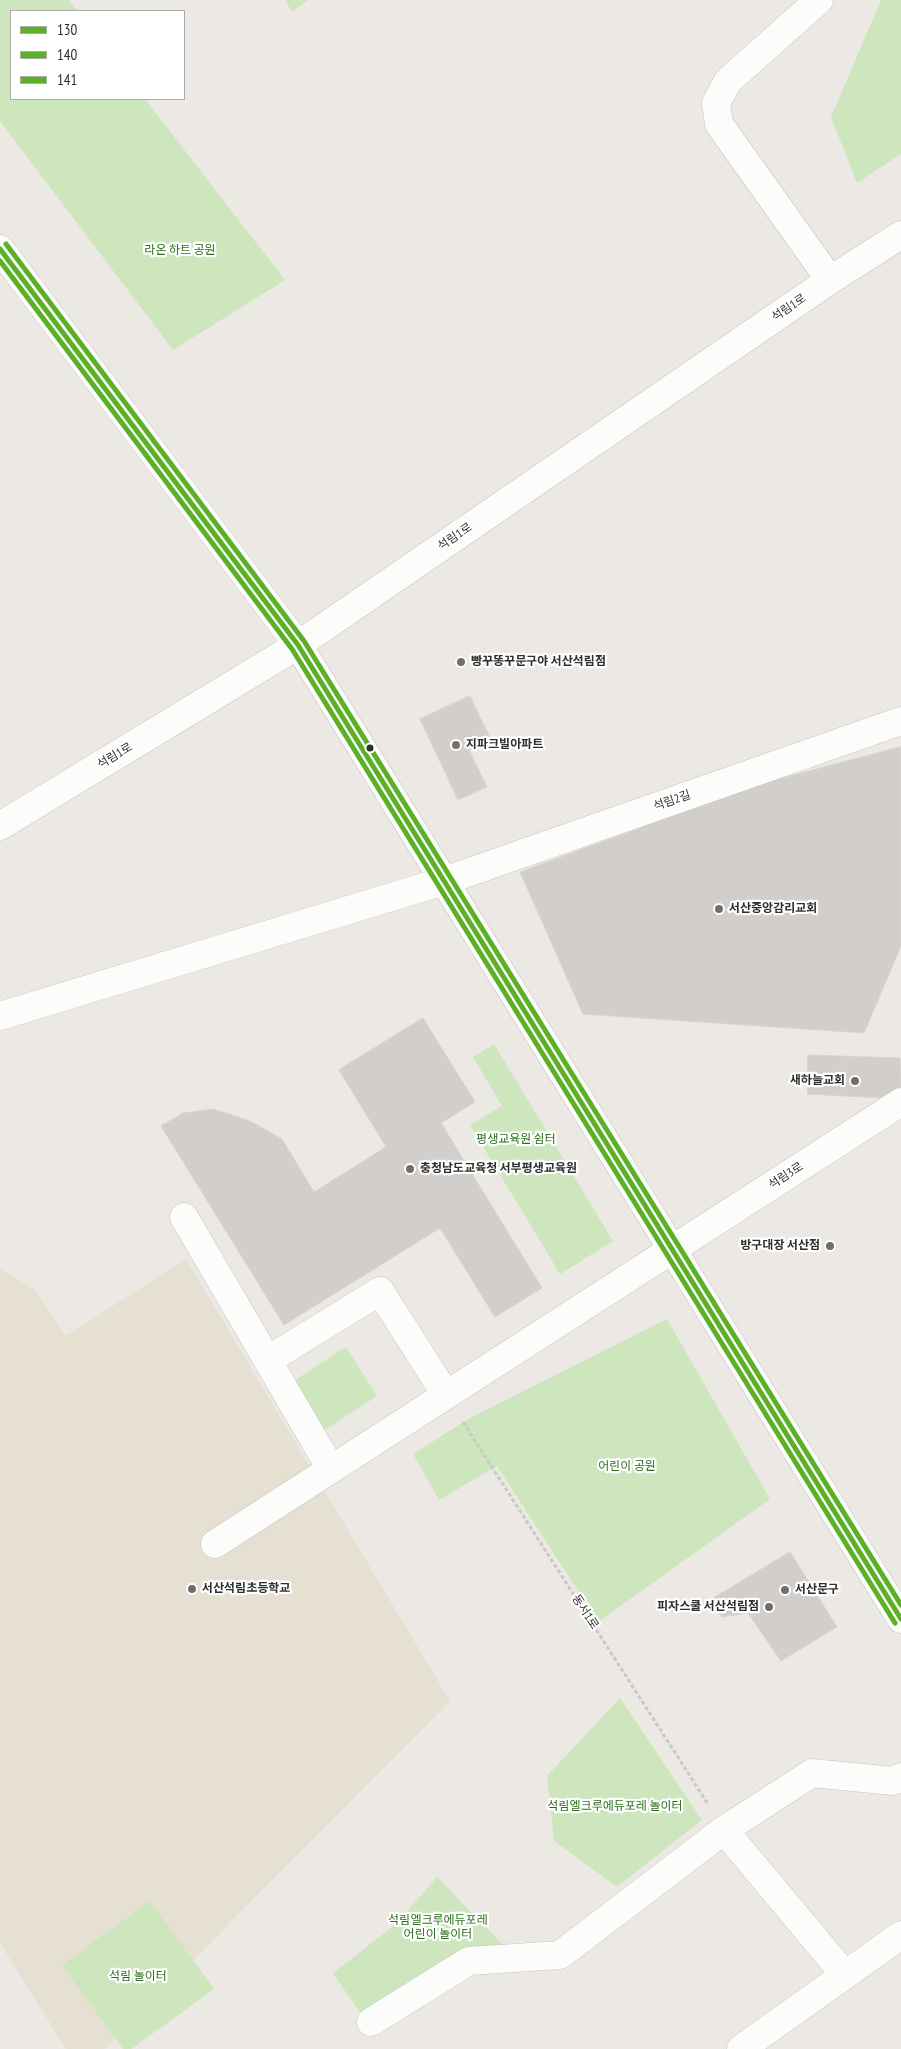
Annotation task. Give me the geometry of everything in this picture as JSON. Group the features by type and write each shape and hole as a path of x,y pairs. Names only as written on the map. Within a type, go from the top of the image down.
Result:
{"street":[{"path":"819,0 728,81 716,103 719,124 830,280"},
{"name":"석림1로","path":"0,826 298,645 830,280 901,235"},
{"path":"0,248 298,645 901,1619"},
{"name":"석림2길","path":"444,881 901,721"},
{"path":"0,1016 444,881"},
{"name":"석림3로","path":"672,1249 901,1102"},
{"path":"184,1217 331,1469"},
{"path":"215,1544 672,1249"},
{"path":"268,1360 380,1290 446,1395"},
{"path":"370,2022 469,1961 560,1955 724,1830 812,1773 893,1782 901,1777"},
{"path":"724,1830 845,1975"},
{"path":"741,2049 901,1935"}],"path":[{"name":"동서1로","path":"446,1395 724,1830"}],"shaded area":[{"name":"서산석림초등학교","path":"186,1259 450,1701 105,2049 66,2049 0,1943 0,1269 35,1290 66,1336"}],"green space":[{"name":"라온 하트 공원","path":"0,0 69,0 77,10 10,10 10,100 146,100 285,280 173,350 0,121"},
{"path":"285,0 308,0 292,12"},
{"path":"881,0 901,0 901,154 857,183 831,117"},
{"name":"평생교육원 쉼터","path":"494,1044 613,1241 560,1274 470,1125 502,1106 473,1057"},
{"name":"어린이 공원","path":"667,1319 770,1499 598,1622 497,1466 439,1500 413,1454 470,1418"},
{"path":"346,1347 377,1396 323,1431 292,1382"},
{"name":"석림엘크루에듀포레 놀이터","path":"620,1698 702,1820 617,1887 554,1841 547,1776"},
{"name":"석림엘크루에듀포레 어린이 놀이터","path":"437,1877 507,1949 365,2020 333,1973 396,1924"},
{"name":"석림 놀이터","path":"150,1901 214,1989 131,2049 123,2049 62,1965"}],"building":[{"name":"지파크빌아파트","path":"470,696 491,740 469,750 487,787 458,800 420,719"},
{"name":"서산중앙감리교회","path":"901,747 901,946 864,1033 583,1014 520,872 760,784"},
{"name":"충청남도교육청 서부평생교육원","path":"423,1018 475,1102 441,1123 542,1288 495,1317 440,1228 284,1325 161,1126 183,1113 213,1109 250,1121 282,1139 314,1192 386,1147 339,1070"},
{"name":"새하늘교회","path":"808,1055 900,1058 901,1099 808,1094"},
{"name":"피자스쿨 서산석림점","path":"790,1552 837,1627 781,1661 748,1613 722,1617 709,1601"}],"transit line":[{"name":"141","path":"6,244 304,641 901,1605"},
{"name":"130","path":"0,249 298,645 901,1619"},
{"name":"140","path":"0,261 292,649 895,1623"}],"place":[{"name":"빵꾸똥꾸문구야 서산석림점","path":"461,662"},
{"name":"지파크빌아파트","path":"456,745"},
{"name":"서산중앙감리교회","path":"719,909"},
{"name":"새하늘교회","path":"855,1081"},
{"name":"충청남도교육청 서부평생교육원","path":"410,1169"},
{"name":"방구대장 서산점","path":"830,1246"},
{"name":"서산석림초등학교","path":"192,1589"},
{"name":"서산문구","path":"785,1590"},
{"name":"피자스쿨 서산석림점","path":"769,1607"}]}
